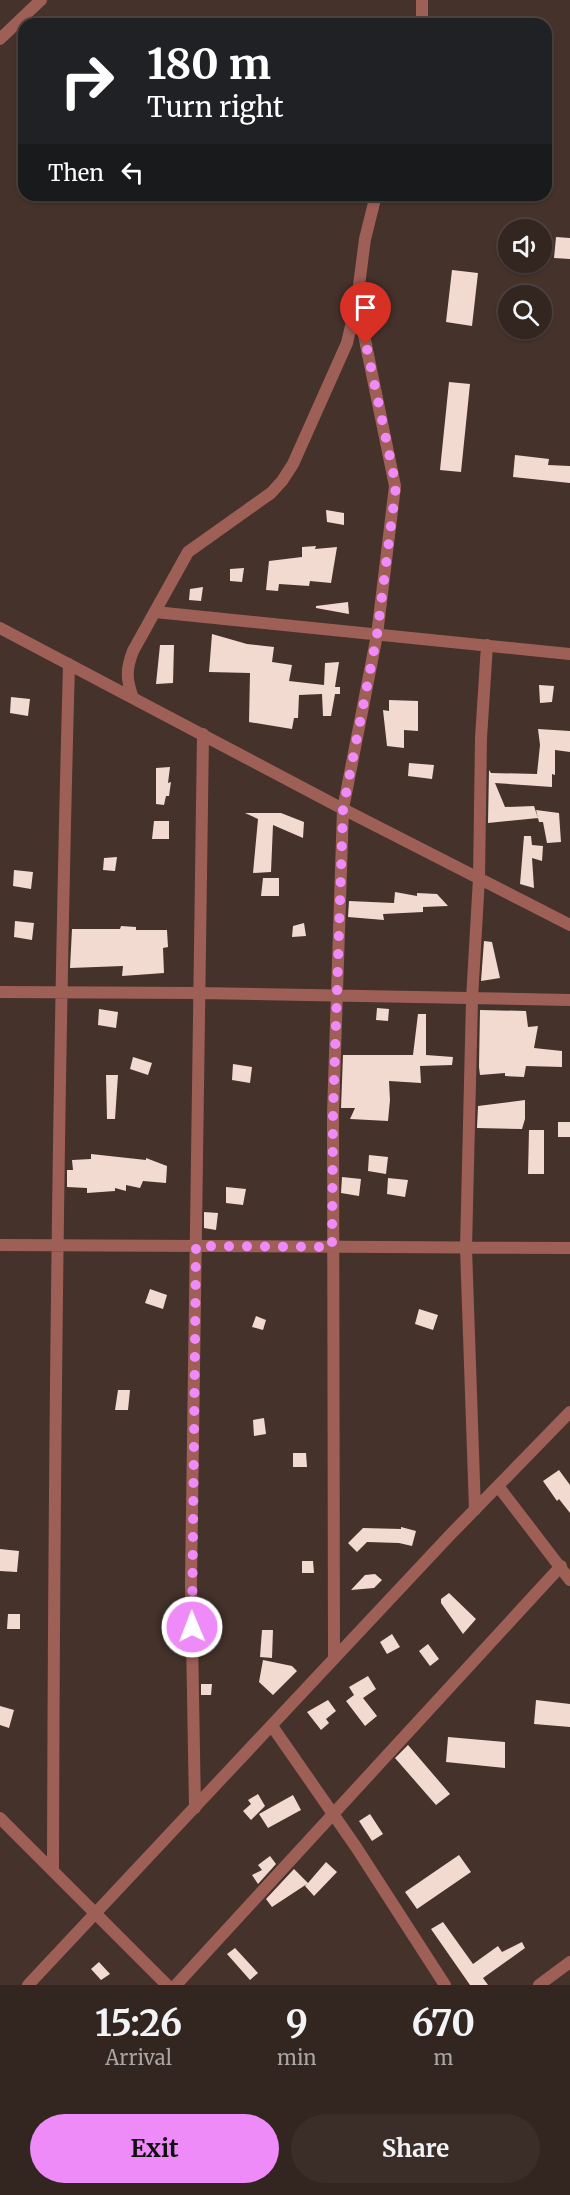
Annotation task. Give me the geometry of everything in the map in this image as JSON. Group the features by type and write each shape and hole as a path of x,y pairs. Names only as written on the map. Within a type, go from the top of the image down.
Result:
{"street":[{"path":"22,18 41,0"},
{"path":"422,0 422,18"},
{"path":"0,39 18,22"},
{"path":"134,698 127,681 127,667 133,651 188,552 271,493 282,482 293,464 347,344 357,301 365,238 374,201"},
{"path":"334,1659 332,1247 336,996 343,809 377,635 396,486 357,301"},
{"path":"155,612 570,654"},
{"path":"0,628 343,809 570,925"},
{"path":"474,1510 466,1248 472,999 479,878 481,738 487,645"},
{"path":"53,1870 57,1246 69,664"},
{"path":"195,1808 191,1582 202,734"},
{"path":"0,993 199,993 570,1000"},
{"path":"0,1245 570,1248"},
{"path":"28,1985 474,1510 570,1412"},
{"path":"498,1486 570,1580"},
{"path":"176,1985 561,1566"},
{"path":"272,1726 333,1814 445,1985"},
{"path":"0,1818 166,1985"},
{"path":"539,1985 570,1962"}],"building":[{"path":"556,237 570,238 570,259 554,258"},
{"path":"452,270 478,273 472,326 446,322"},
{"path":"449,382 470,384 461,472 440,470"},
{"path":"515,455 549,459 548,465 570,466 570,483 513,477"},
{"path":"326,510 344,513 344,525 327,522"},
{"path":"316,546 315,549 337,547 331,583 310,581 309,586 279,584 278,591 266,590 269,561 302,557 302,547"},
{"path":"244,568 242,582 230,581 230,569"},
{"path":"203,587 201,601 189,600 190,589"},
{"path":"348,602 349,614 316,608 316,606"},
{"path":"212,634 247,644 274,647 272,662 292,665 289,681 324,685 325,663 339,662 335,687 340,687 340,694 335,694 331,716 323,716 322,694 299,695 298,718 294,718 292,729 249,722 250,673 209,672"},
{"path":"160,645 174,645 173,683 156,684"},
{"path":"539,685 554,686 552,702 540,703"},
{"path":"11,697 30,699 28,716 10,713"},
{"path":"389,700 418,701 418,731 404,730 404,748 387,746 383,710 389,711"},
{"path":"538,729 570,731 570,752 555,750 555,775 552,774 552,787 495,783 505,807 534,806 538,818 488,823 489,770 491,773 537,774 540,745"},
{"path":"409,763 434,765 432,779 408,776"},
{"path":"170,767 169,796 166,796 164,805 156,804 156,768"},
{"path":"536,810 559,813 561,842 547,843 543,822 539,822"},
{"path":"245,813 281,813 304,822 303,838 273,825 271,872 253,873 258,819"},
{"path":"154,821 169,821 169,839 152,839"},
{"path":"524,836 531,836 532,845 543,846 542,861 532,858 534,888 520,884"},
{"path":"117,857 115,871 103,870 104,858"},
{"path":"14,870 33,872 31,889 13,886"},
{"path":"263,878 279,878 279,896 261,896"},
{"path":"395,892 417,896 417,893 437,894 448,906 423,907 423,912 383,914 384,920 348,917 349,901 394,903"},
{"path":"15,921 34,923 32,940 14,937"},
{"path":"304,923 306,936 292,937 293,926"},
{"path":"121,926 136,927 136,930 167,930 168,947 163,948 164,973 122,976 123,966 70,968 72,929 120,929"},
{"path":"484,941 492,942 500,978 481,981"},
{"path":"377,1008 389,1009 388,1021 376,1020"},
{"path":"99,1009 118,1012 116,1028 98,1025"},
{"path":"480,1010 526,1011 528,1027 538,1026 534,1048 562,1051 562,1067 526,1066 524,1077 505,1076 505,1073 480,1075"},
{"path":"418,1014 426,1014 426,1055 453,1057 452,1065 420,1066 421,1083 389,1081 388,1121 350,1119 355,1108 341,1108 343,1055 413,1055"},
{"path":"133,1057 152,1063 148,1075 130,1069"},
{"path":"233,1064 252,1067 250,1083 232,1080"},
{"path":"106,1075 118,1075 115,1119 107,1119"},
{"path":"525,1100 525,1119 522,1129 477,1128 478,1106"},
{"path":"558,1122 570,1122 570,1137 558,1137"},
{"path":"529,1130 544,1130 544,1174 528,1174"},
{"path":"91,1154 146,1160 146,1158 167,1166 166,1183 143,1181 140,1188 126,1185 126,1191 115,1188 115,1191 87,1193 87,1188 67,1187 67,1170 73,1170 72,1160 91,1159"},
{"path":"369,1155 388,1157 386,1174 368,1171"},
{"path":"342,1177 361,1179 359,1196 341,1193"},
{"path":"388,1178 408,1180 405,1197 387,1194"},
{"path":"226,1187 246,1189 243,1205 226,1203"},
{"path":"204,1212 218,1213 216,1230 204,1228"},
{"path":"150,1289 167,1295 163,1309 145,1303"},
{"path":"419,1309 438,1315 433,1330 415,1324"},
{"path":"256,1316 266,1320 263,1330 252,1327"},
{"path":"118,1390 130,1390 128,1410 115,1410"},
{"path":"264,1418 266,1434 254,1436 253,1420"},
{"path":"293,1453 306,1453 307,1467 293,1467"},
{"path":"559,1470 570,1485 570,1513 559,1499 557,1501 543,1481"},
{"path":"401,1527 416,1531 412,1546 399,1543 367,1542 357,1552 348,1543 363,1528 401,1529"},
{"path":"0,1549 19,1551 17,1572 0,1571"},
{"path":"302,1561 313,1561 314,1573 302,1573"},
{"path":"375,1574 382,1580 374,1588 351,1590 365,1575"},
{"path":"449,1593 476,1619 463,1634 441,1603 441,1599"},
{"path":"8,1614 20,1614 20,1629 7,1629"},
{"path":"262,1630 273,1630 272,1658 260,1657"},
{"path":"392,1634 400,1647 387,1654 380,1642"},
{"path":"428,1644 439,1659 430,1666 419,1651"},
{"path":"263,1660 292,1666 297,1671 273,1695 259,1682"},
{"path":"368,1676 376,1689 363,1698 377,1716 365,1726 346,1701 354,1695 349,1687"},
{"path":"201,1684 212,1684 211,1695 201,1695"},
{"path":"328,1700 336,1711 326,1719 329,1723 321,1730 307,1712"},
{"path":"536,1700 570,1704 570,1727 534,1724"},
{"path":"0,1706 14,1710 9,1728 0,1725"},
{"path":"448,1737 505,1742 505,1768 446,1762"},
{"path":"408,1745 450,1794 436,1805 395,1758"},
{"path":"258,1794 265,1806 251,1820 243,1811 251,1804 248,1800"},
{"path":"293,1795 301,1810 268,1828 259,1814"},
{"path":"370,1814 383,1834 372,1841 359,1821"},
{"path":"459,1855 471,1872 417,1909 405,1892"},
{"path":"270,1856 276,1864 258,1884 252,1875 262,1870 258,1865"},
{"path":"326,1862 337,1872 314,1896 305,1886 307,1884 272,1907 266,1899 294,1869 308,1883"},
{"path":"443,1922 473,1964 498,1946 502,1952 522,1942 525,1948 483,1978 488,1985 470,1985 431,1929"},
{"path":"235,1948 258,1973 250,1980 227,1954"},
{"path":"99,1962 110,1974 101,1980 91,1969"}],"route":[{"path":"192,1627 196,1246 332,1247 333,1114 343,809 377,635 396,486 366,344"}]}
